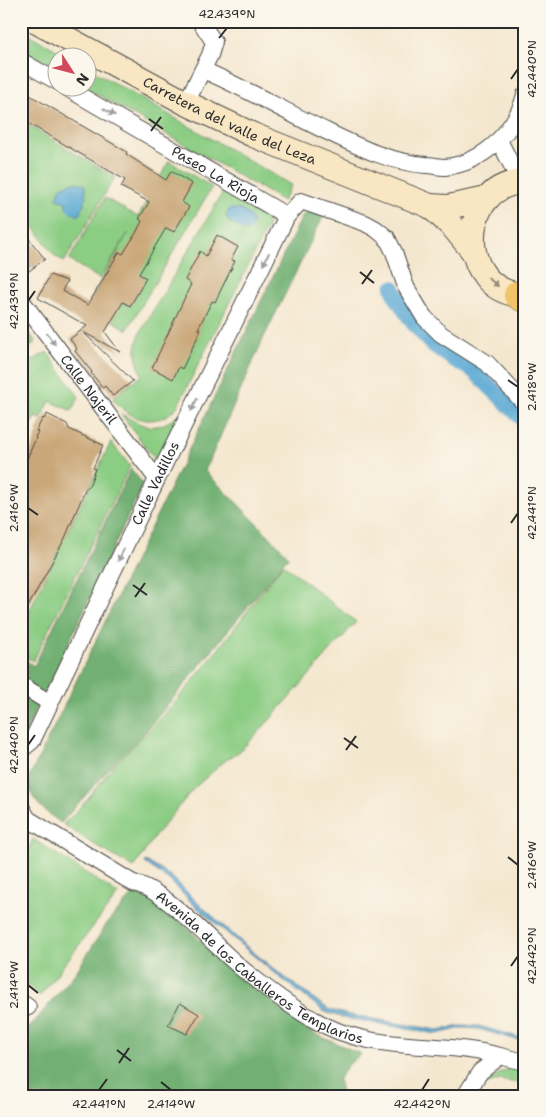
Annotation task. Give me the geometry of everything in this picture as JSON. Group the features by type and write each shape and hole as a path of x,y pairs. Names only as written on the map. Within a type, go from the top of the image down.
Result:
{"main road":[{"name":"Carretera del valle del Leza","path":"35,21 186,103 253,135 430,206"},
{"path":"522,182 508,186 487,200 479,211 472,237 473,251 477,264 484,275 506,291 523,296"},
{"path":"430,206 448,207 487,200"},
{"path":"430,206 454,228 473,251"}],"street":[{"path":"186,103 210,55 214,42 200,21"},
{"path":"21,61 48,76"},
{"path":"202,70 231,82 355,145 408,164 444,167 466,163 488,151 513,124 525,95"},
{"name":"Paseo La Rioja","path":"84,98 288,216"},
{"path":"500,140 522,182"},
{"path":"288,216 301,201 365,223 376,229 387,238 406,287 424,317 440,334 487,363 525,404"},
{"name":"Calle Vadillos","path":"21,750 32,741 158,479 288,216"},
{"name":"Calle Najeril","path":"21,300 158,479"},
{"path":"21,685 50,703"},
{"name":"Avenida de los Caballeros Templarios","path":"24,816 133,884 140,884 147,888 173,906 245,971 311,1018 340,1032 375,1042 470,1050 525,1062"},
{"path":"465,1096 480,1072 499,1057"}],"green space":[{"path":"21,30 53,48 48,48 48,66 21,50"},
{"path":"98,74 291,185 283,201 98,95"},
{"path":"21,121 115,177 64,262 54,255 21,209"},
{"path":"169,161 212,187 127,330 88,305 128,233 100,279 69,260 105,198 138,217"},
{"path":"223,192 266,218 268,226 177,407 161,418 152,420 135,417 113,398 142,376 136,355 140,333"},
{"path":"313,209 325,213 264,337 205,471 289,556 144,734 115,762 61,823 39,805 31,793 28,780 303,215"},
{"path":"21,323 35,341 34,344 21,352"},
{"path":"47,352 79,397 72,411 50,401 41,419 35,417 21,444 21,367"},
{"path":"121,414 144,425 156,426 163,425 180,414 157,462"},
{"path":"111,442 130,466 33,661 21,654 21,628"},
{"path":"131,469 143,484 57,668 26,732 21,738 21,658 34,666"},
{"path":"283,564 356,622 240,751 226,760 194,788 155,836 134,868 63,824 84,803 115,764 173,705"},
{"path":"33,839 118,894 40,996 21,980 21,867"},
{"path":"144,894 169,910 208,948 260,993 293,1018 315,1034 361,1054 348,1065 338,1080 343,1096 21,1096 21,1032 30,1027 76,972 108,922 132,895"},
{"path":"510,1068 525,1070 525,1084 500,1080 485,1085 498,1074"}],"water":[{"path":"76,182 85,185 86,190 86,198 81,208 81,214 77,216 66,208 66,202 59,200 57,197 61,187"},
{"path":"229,209 241,210 250,216 253,223 247,231 229,222 226,216"},
{"path":"146,861 172,877 247,947 328,1009 345,1014 437,1030 461,1026 479,1026 525,1039 525,1042 478,1029 462,1028 437,1034 344,1018 325,1012 273,972 194,905 168,879 145,863"}],"building":[{"path":"21,90 127,152 126,154 166,180 171,171 192,184 182,202 189,207 174,232 166,228 139,274 146,278 139,291 130,306 123,302 105,332 120,352 83,332 133,381 113,396 105,386 103,388 91,373 75,351 77,349 70,339 87,326 38,298 50,275 67,281 62,291 88,305 119,252 123,254 136,233 142,221 139,219 149,202 121,187 125,180 21,119"},
{"path":"21,229 45,259 21,277"},
{"path":"217,235 238,247 231,260 235,261 215,302 212,301 198,329 201,330 182,369 179,367 173,379 152,368 191,284 185,280 200,251 206,256"},
{"path":"47,414 67,424 69,429 103,445 93,468 95,469 94,474 88,488 86,488 65,538 21,620 21,458 26,461 38,432 36,431"},
{"path":"180,1003 199,1014 187,1034 168,1025"}],"waterway":[{"path":"393,288 397,298 414,324 432,344 473,370 525,421"}]}
